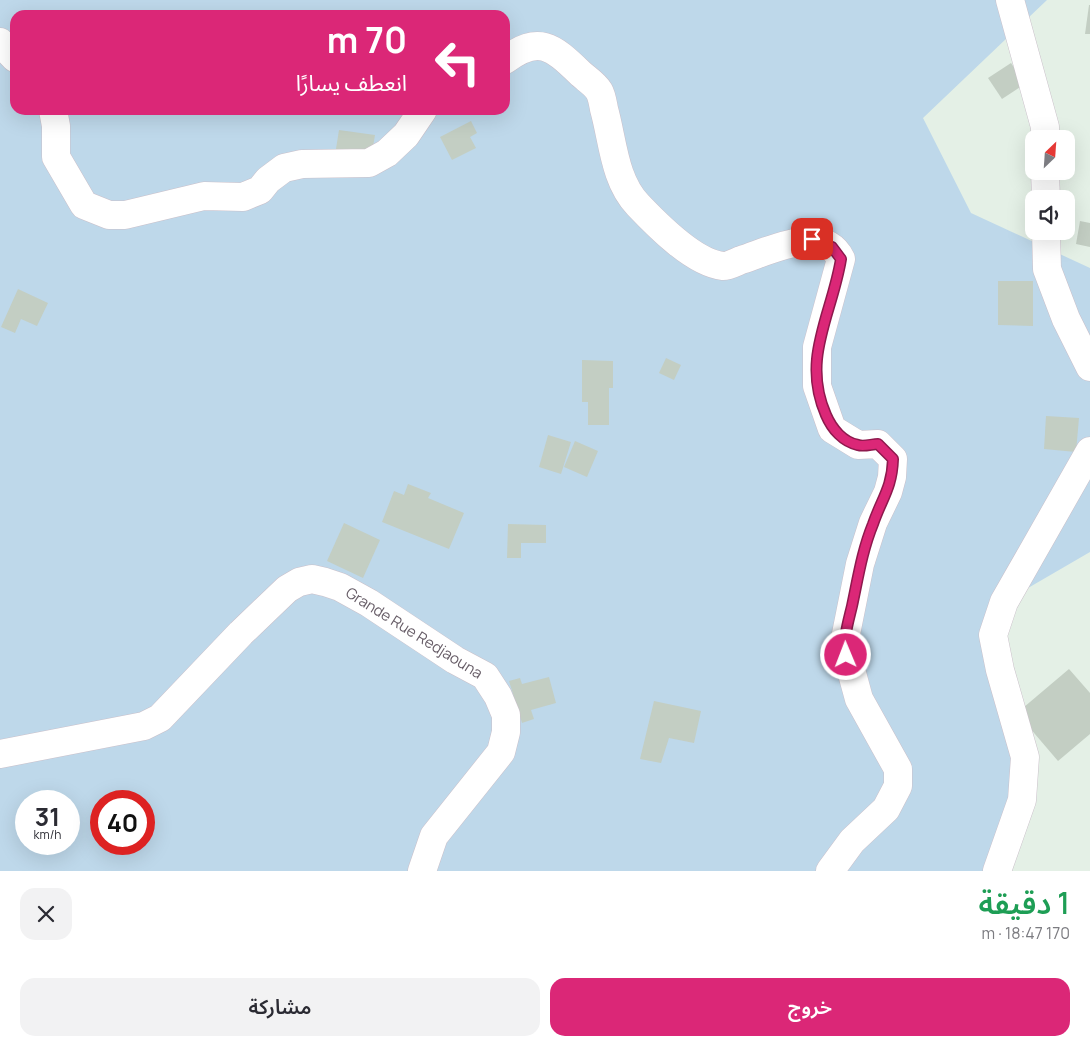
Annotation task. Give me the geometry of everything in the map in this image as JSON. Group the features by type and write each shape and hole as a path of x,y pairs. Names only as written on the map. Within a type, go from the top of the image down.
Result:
{"street":[{"path":"1010,0 1045,130"},
{"path":"0,42 10,53"},
{"path":"510,56 521,48 533,45 548,48 566,60 599,91 611,134 616,166 624,184 636,204 659,226 697,256 724,266 812,239 832,247 841,259 819,338 817,386 832,429 858,446 878,444 893,459 892,477 888,492 873,523 860,564 844,644 859,699 898,769 898,786 886,809 852,841 830,871"},
{"path":"54,115 56,126 56,157 84,205 109,215 125,215 204,196 244,197 260,190 268,180 284,168 302,164 368,163 387,153 406,135 420,115"},
{"path":"1046,240 1047,269 1066,319 1090,367"},
{"path":"997,871 1022,800 1026,757 1000,670 993,635 1004,602 1090,451"},
{"name":"Grande Rue Redjaouna","path":"0,754 144,726 160,718 241,633 287,589 298,582 312,579 340,586 442,652 485,676 498,696 506,715 506,732 501,752 434,836 422,871"}],"shaded area":[{"path":"0,0 1047,0 923,118 971,213 1025,238 1025,240 1029,240 1090,268 1090,552 1004,602 993,635 1025,757 997,871 0,871"}],"building":[{"path":"1089,5 1090,34 1085,34"},
{"path":"1011,63 1025,84 1002,99 988,78"},
{"path":"471,121 477,133 470,137 476,148 452,160 440,137"},
{"path":"339,130 375,135 372,153 335,155"},
{"path":"1080,221 1090,223 1090,247 1076,244"},
{"path":"998,281 1033,281 1033,326 998,325"},
{"path":"18,289 48,303 37,326 21,319 15,333 1,327"},
{"path":"666,358 681,365 674,380 659,373"},
{"path":"582,360 613,361 613,388 609,388 609,425 588,425 588,402 582,402"},
{"path":"1046,416 1079,418 1076,452 1044,449"},
{"path":"548,435 571,442 561,474 539,467"},
{"path":"575,441 598,451 587,477 564,467"},
{"path":"408,484 431,493 428,498 464,513 449,549 382,522 394,491 404,495"},
{"path":"344,523 380,540 363,578 327,561"},
{"path":"508,524 546,525 546,543 521,543 521,558 507,558"},
{"path":"1069,669 1090,693 1090,734 1058,761 1017,713"},
{"path":"549,677 556,703 531,710 534,719 522,723 509,681 520,678 522,684"},
{"path":"654,701 701,711 694,743 669,738 661,763 640,759"}],"route":[{"path":"812,239 832,247 841,259 818,347 817,386 822,407 832,429 840,436 858,446 878,444 893,459 892,477 888,492 873,523 860,564 846,628 844,644 846,655"}]}
